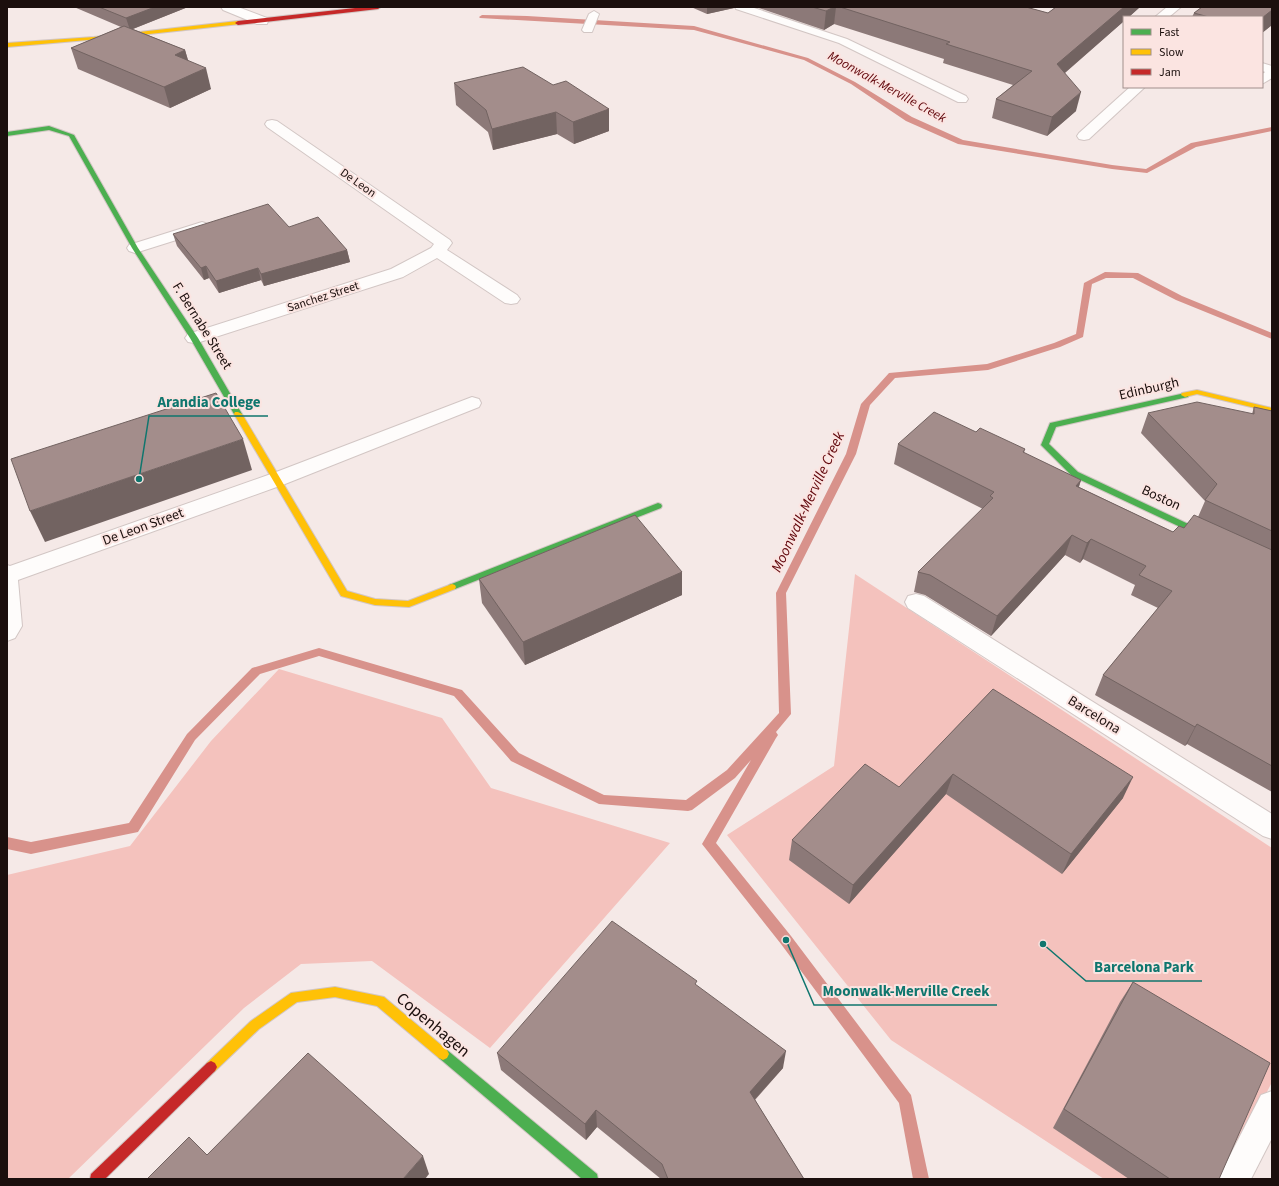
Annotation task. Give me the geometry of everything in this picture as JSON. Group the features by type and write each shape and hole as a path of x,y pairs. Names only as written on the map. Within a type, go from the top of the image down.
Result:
{"street":[{"path":"228,7 262,21"},
{"path":"7,45 101,38 378,7"},
{"path":"1162,16 1175,7"},
{"path":"1084,136 1137,88"},
{"name":"De Leon","path":"272,124 511,299"},
{"name":"F. Bernabe Street","path":"7,134 50,128 71,135 135,248 194,338 344,594 375,602 409,604 658,506"},
{"path":"135,248 217,222"},
{"name":"Sanchez Street","path":"194,338 397,274 441,247"},
{"name":"Edinburgh","path":"1045,445 1053,425 1197,392 1272,410"},
{"name":"De Leon Street","path":"7,574 278,479 472,402"},
{"name":"Boston","path":"1045,445 1075,474 1223,543"},
{"path":"7,574 11,626 7,632"},
{"name":"Barcelona","path":"916,602 1272,828"},
{"name":"Copenhagen","path":"96,1179 255,1025 295,997 335,992 380,1001 592,1179"},
{"path":"1234,1179 1272,1106"}],"lane":[{"path":"740,7 843,41 962,99"},
{"path":"588,30 594,14"},
{"path":"1263,79 1272,71"}],"shaded area":[{"path":"855,574 1272,848 1272,1082 1223,1179 1104,1179 891,1040 727,835 834,766"},
{"path":"279,669 442,718 491,788 670,843 490,1048 372,961 301,964 244,1008 68,1179 7,1179 7,875 130,846 211,741"}],"building":[{"path":"99,7 155,7 126,18"},
{"path":"812,7 834,7 826,11"},
{"path":"840,7 1026,7 1048,13 1056,7 1124,7 1057,64 1081,92 1052,117 996,99 1032,71 946,44 950,42"},
{"path":"1202,7 1272,7 1272,10 1263,17 1205,16 1194,13"},
{"path":"124,26 185,50 175,55 206,68 164,87 71,48"},
{"path":"523,67 553,85 566,81 609,109 573,122 556,112 492,129 486,110 454,83"},
{"path":"268,204 289,227 318,217 347,250 261,274 258,268 216,281 206,266 201,268 173,234"},
{"path":"216,393 243,439 30,511 11,459"},
{"path":"1197,402 1254,414 1254,407 1272,411 1272,531 1205,500 1217,484 1148,413"},
{"path":"934,412 976,432 980,428 1025,449 1023,452 1081,480 1076,486 1173,532 1179,526 1184,528 1194,515 1272,550 1272,766 1197,724 1195,727 1103,675 1172,591 1139,575 1146,566 1091,539 1087,543 1072,535 997,616 930,575 918,572 993,498 990,496 994,492 898,444"},
{"path":"635,515 682,572 523,642 479,579"},
{"path":"993,689 1133,777 1071,854 953,774 853,885 792,840 865,764 899,787"},
{"path":"612,921 697,981 695,984 786,1051 750,1092 804,1179 668,1179 662,1164 596,1110 585,1124 497,1053"},
{"path":"1133,982 1270,1063 1219,1179 1170,1179 1064,1109"},
{"path":"308,1053 423,1156 403,1179 147,1179 189,1137 207,1155"}],"waterway":[{"name":"Moonwalk-Merville Creek","path":"482,17 527,18 694,28 806,59 853,83 909,119 961,142 1112,167 1147,171 1194,145 1272,129"},
{"name":"Moonwalk-Merville Creek","path":"7,843 31,848 133,828 191,737 256,671 319,652 458,693 515,757 603,800 688,806 731,774 785,714 781,593 851,454 866,404 892,375 988,367 1057,345 1080,335 1088,283 1105,275 1135,275 1179,298 1272,336"},
{"name":"Moonwalk-Merville Creek","path":"772,735 709,844 786,940 906,1100 921,1179"}],"traffic: fast":[{"path":"7,134 49,128 71,135 135,248 194,338 238,414"},
{"path":"1185,395 1053,425 1045,445 1075,474 1213,539"},
{"path":"452,587 658,506"},
{"path":"443,1054 592,1179"}],"traffic: slow":[{"path":"7,45 94,39 238,23"},
{"path":"1185,395 1197,392 1272,410"},
{"path":"238,414 344,594 375,602 409,604 452,587"},
{"path":"211,1067 255,1025 295,997 335,992 380,1001 443,1054"}],"traffic: jam":[{"path":"238,23 378,7"},
{"path":"96,1179 211,1067"}],"place":[{"name":"Arandia College","path":"139,479"},
{"name":"Moonwalk-Merville Creek","path":"786,940"},
{"name":"Barcelona Park","path":"1043,944"}]}
